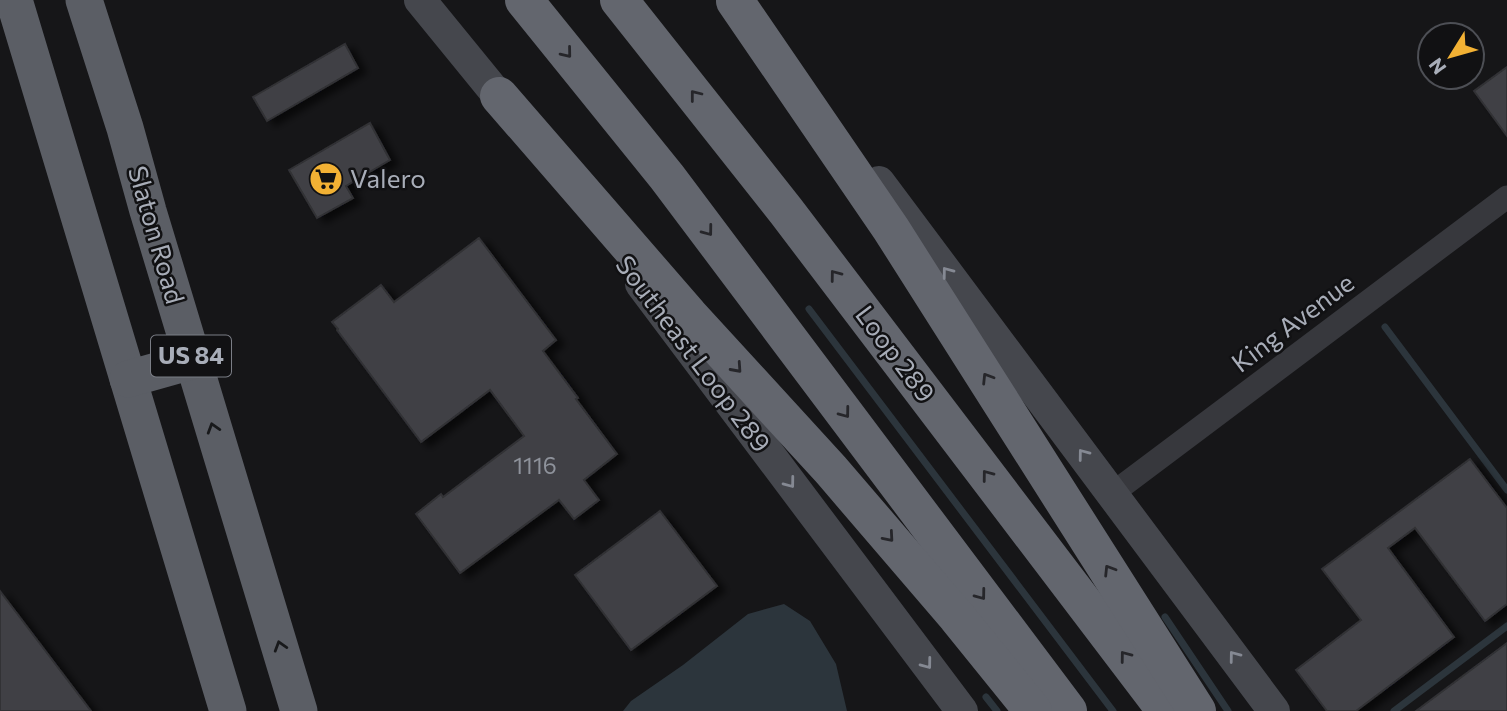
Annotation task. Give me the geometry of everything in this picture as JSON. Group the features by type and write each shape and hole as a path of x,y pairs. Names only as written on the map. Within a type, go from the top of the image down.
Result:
{"highway":[{"name":"US 84","path":"13,0 228,711"},
{"name":"Slaton Road","path":"84,0 125,128 192,361 299,711"},
{"path":"524,0 667,177 1068,711"},
{"name":"Loop 289","path":"619,0 795,222 1166,711"},
{"path":"735,0 891,229 1197,711"},
{"path":"0,12 30,53"},
{"path":"499,96 689,315 840,481 957,617 1033,711"},
{"path":"128,379 192,361"}],"main road":[{"name":"Southeast Loop 289","path":"420,0 499,96 962,711"},
{"path":"735,0 905,215 1274,711"}],"street":[{"name":"King Avenue","path":"1113,493 1507,197"}],"shaded area":[{"path":"784,604 810,621 836,664 847,711 623,711 631,701 683,665 748,614"}],"building":[{"name":"Valero","path":"345,44 358,68 267,121 253,97"},
{"path":"1507,67 1507,136 1474,91 1486,91 1486,82"},
{"name":"Valero","path":"370,123 390,160 346,186 353,198 317,218 289,170"},
{"path":"479,238 556,340 543,351 617,454 584,480 599,500 574,519 559,500 460,573 416,514 524,436 490,390 421,442 332,322 381,285 394,302"},
{"path":"1470,459 1507,508 1507,604 1485,621 1415,528 1388,548 1454,637 1356,711 1327,711 1296,670 1361,620 1322,569"},
{"path":"660,511 717,586 631,650 575,575"},
{"path":"0,591 91,711 0,711"},
{"path":"1507,643 1507,711 1416,711"}],"waterway":[{"path":"809,309 1113,711"},
{"path":"1385,327 1507,490"},
{"path":"1165,617 1228,711"},
{"path":"1394,711 1507,626"},
{"path":"986,697 997,711"}],"place":[{"name":"Valero","path":"326,179"}]}
